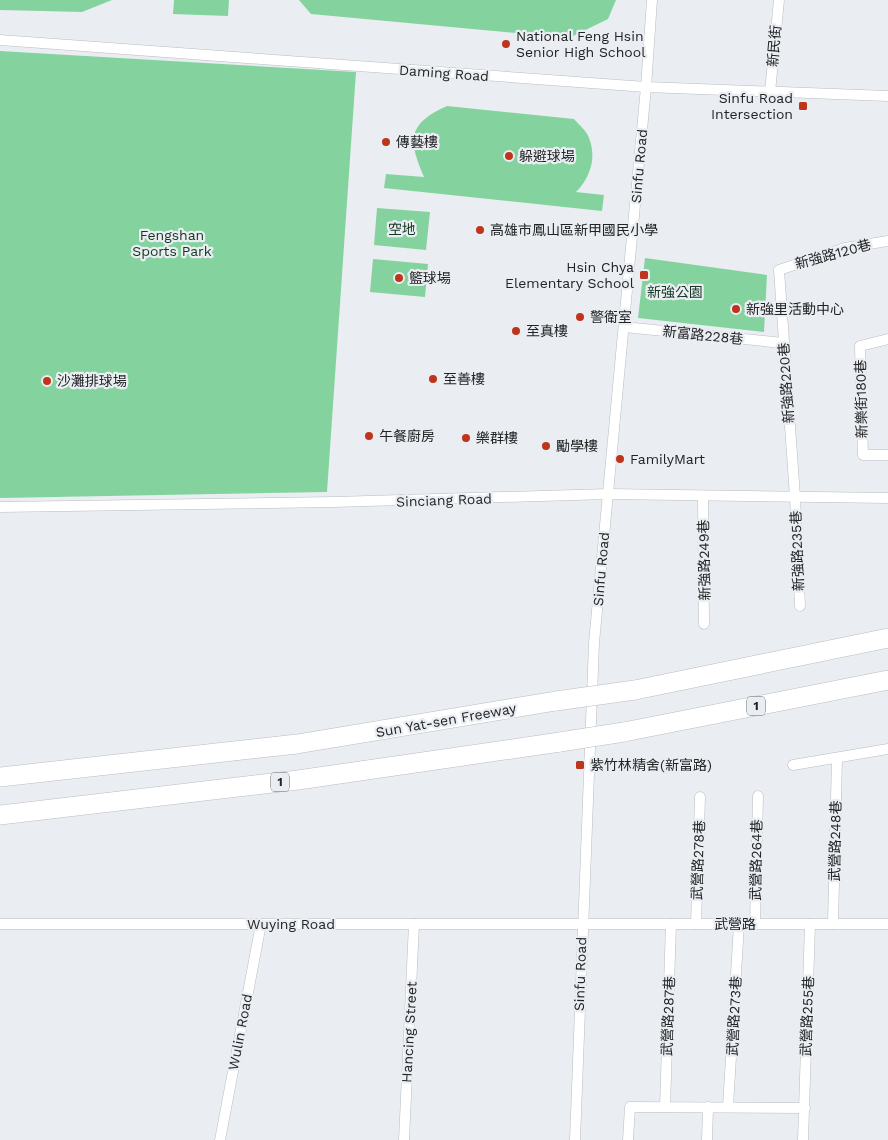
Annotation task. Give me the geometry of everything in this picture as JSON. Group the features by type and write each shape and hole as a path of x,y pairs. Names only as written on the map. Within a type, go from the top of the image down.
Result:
{"highway":[{"name":"Sun Yat-sen Freeway","path":"0,777 297,744 556,701 635,690 888,638"},
{"name":"1","path":"0,815 298,780 560,742 624,732 888,680"}],"street":[{"name":"Sinfu Road","path":"575,1140 594,644 646,87 652,0"},
{"name":"新民街","path":"770,92 779,0"},
{"name":"Daming Road","path":"0,40 646,87 888,96"},
{"name":"新強路120巷","path":"779,270 845,248 888,241"},
{"name":"新強路220巷","path":"779,270 795,497"},
{"name":"新富路228巷","path":"624,327 783,343"},
{"name":"新樂街180巷","path":"888,340 860,346 863,455 888,455"},
{"name":"Sinciang Road","path":"0,508 334,502 608,494 888,498"},
{"name":"新強路249巷","path":"703,496 704,624"},
{"name":"新強路235巷","path":"795,497 800,606"},
{"path":"793,765 888,749"},
{"name":"武營路248巷","path":"833,924 837,758"},
{"name":"武營路264巷","path":"755,924 758,796"},
{"name":"武營路278巷","path":"696,924 700,797"},
{"name":"Wuying Road","path":"0,924 582,925"},
{"name":"Wulin Road","path":"220,1140 261,924"},
{"name":"Hancing Street","path":"404,1140 414,924"},
{"name":"武營路287巷","path":"665,1107 671,924"},
{"name":"武營路273巷","path":"728,1107 739,924"},
{"name":"武營路255巷","path":"803,1140 810,924"},
{"name":"武營路","path":"582,925 888,924"},
{"path":"628,1140 630,1107 804,1108"},
{"path":"706,1140 708,1107"}],"green space":[{"path":"0,0 112,0 82,12 0,10"},
{"path":"174,0 229,0 228,16 173,14"},
{"path":"299,0 616,0 608,19 569,38 311,14"},
{"name":"Fengshan Sports Park","path":"0,51 356,72 327,492 0,498"},
{"path":"447,106 574,119 588,135 592,153 591,167 585,180 576,192 604,195 602,211 384,188 386,174 424,177 415,153 414,134 424,119"},
{"name":"空地","path":"377,208 430,212 426,250 374,245"},
{"name":"新強公園","path":"645,258 767,275 764,332 638,318"},
{"name":"籃球場","path":"373,259 428,264 425,297 370,292"}],"place":[{"name":"National Feng Hsin Senior High School","path":"506,44"},
{"name":"Sinfu Road Intersection","path":"803,106"},
{"name":"傳藝樓","path":"386,142"},
{"name":"躲避球場","path":"509,156"},
{"name":"高雄市鳳山區新甲國民小學","path":"480,230"},
{"name":"Hsin Chya Elementary School","path":"644,275"},
{"name":"籃球場","path":"399,278"},
{"name":"新強里活動中心","path":"736,309"},
{"name":"警衛室","path":"580,317"},
{"name":"至真樓","path":"516,331"},
{"name":"至善樓","path":"433,379"},
{"name":"沙灘排球場","path":"47,381"},
{"name":"午餐廚房","path":"369,436"},
{"name":"樂群樓","path":"466,438"},
{"name":"勵學樓","path":"546,446"},
{"name":"FamilyMart","path":"620,459"},
{"name":"紫竹林精舍(新富路)","path":"580,765"}]}
